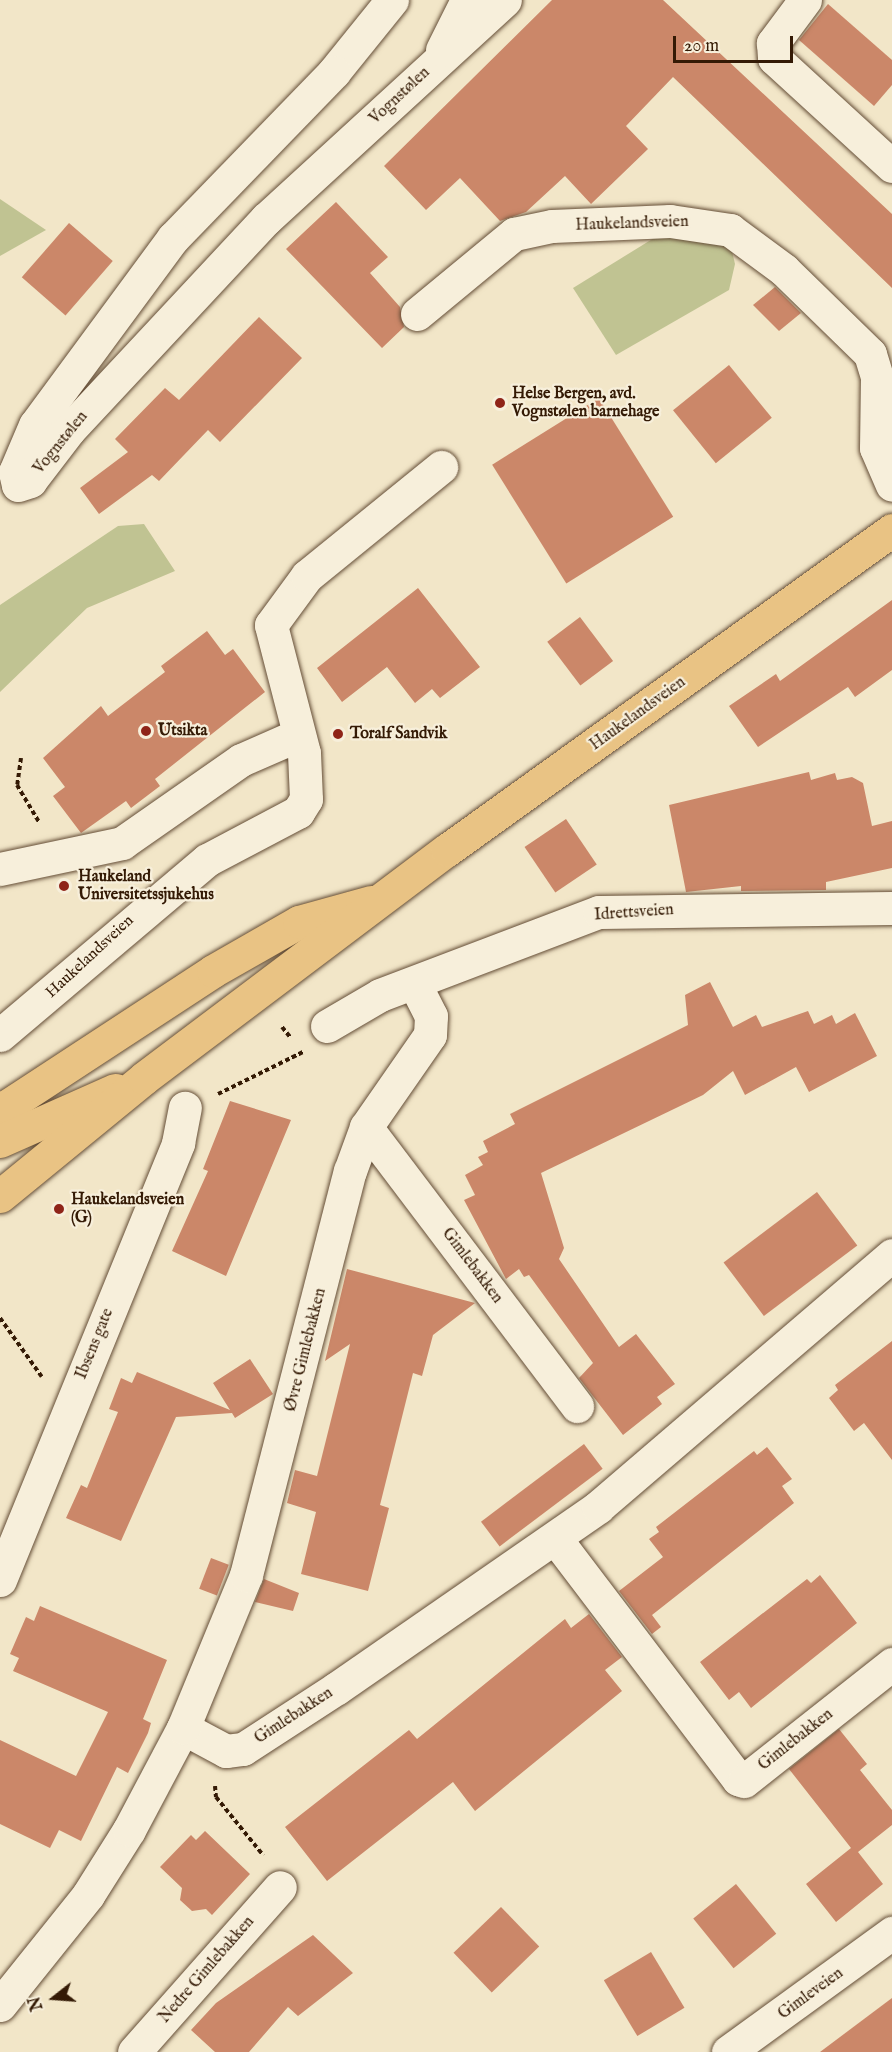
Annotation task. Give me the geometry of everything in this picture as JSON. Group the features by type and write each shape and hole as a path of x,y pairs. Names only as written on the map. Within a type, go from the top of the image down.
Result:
{"main road":[{"name":"Haukelandsveien","path":"0,1196 144,1078 384,898 892,530"},
{"name":"Haukelandsveien","path":"0,1117 7,1106 128,1023 298,922 384,898"},
{"name":"Haukelandsveien","path":"0,1141 144,1078"}],"street":[{"name":"Vognstølen","path":"392,0 334,72 166,247 35,425 15,472 18,485 30,482 69,430 266,219 505,0"},
{"name":"Vognstølen","path":"441,58 446,34 466,0"},
{"path":"806,0 773,43 774,58 892,166"},
{"name":"Haukelandsveien","path":"417,314 514,234 552,226 670,221 730,230 784,270 870,354 878,376 876,448 892,485"},
{"name":"Haukelandsveien","path":"0,1035 207,860 298,812 306,799 306,778 298,735 272,639 278,611 307,576 441,467"},
{"path":"0,869 122,843 212,778 298,735"},
{"name":"Idrettsveien","path":"327,1026 380,995 415,985 519,938 599,912 892,908"},
{"name":"Øvre Gimlebakken","path":"183,1728 249,1565 366,1127 430,1035 431,1016 415,985"},
{"name":"Ibsens gate","path":"0,1580 178,1143 185,1108"},
{"name":"Gimlebakken","path":"366,1127 577,1406"},
{"name":"Gimlebakken","path":"226,1751 243,1749 337,1688 555,1538 892,1256"},
{"name":"Gimlebakken","path":"555,1538 738,1779 744,1781 892,1664"},
{"path":"0,2005 88,1894 183,1728 226,1751"},
{"name":"Nedre Gimlebakken","path":"134,2052 280,1887"},
{"name":"Gimleveien","path":"728,2052 892,1933"}],"path":[{"path":"16,785 21,758"},
{"path":"282,1027 288,1039"},
{"path":"185,1108 193,1110 298,1055"},
{"path":"0,1318 69,1410"},
{"path":"226,1751 216,1797 281,1877 280,1887"}],"green space":[{"path":"0,199 46,230 0,256"},
{"path":"713,237 731,247 735,264 729,290 616,355 573,288 654,238"},
{"path":"144,524 175,571 87,608 0,692 0,605 118,526"}],"building":[{"path":"552,0 663,0 892,214 892,288 673,77 626,126 648,149 591,204 565,176 526,212 500,221 460,178 426,210 384,166"},
{"path":"828,4 892,60 892,85 874,106 799,40"},
{"path":"336,202 388,257 370,273 400,307 404,327 382,348 286,249"},
{"path":"69,223 113,261 66,315 22,277"},
{"path":"775,287 801,313 779,331 753,305"},
{"path":"259,317 302,358 220,442 208,430 159,481 152,475 99,514 80,488 128,452 115,439 165,388 179,400"},
{"path":"729,365 772,418 716,463 673,410"},
{"path":"599,398 673,517 566,583 492,465"},
{"path":"418,588 480,667 440,698 432,689 415,703 387,667 342,702 317,668"},
{"path":"892,600 892,670 855,697 848,687 758,747 729,706 776,674 780,681"},
{"path":"580,617 613,661 580,686 547,642"},
{"name":"Utsikta","path":"207,631 225,655 233,649 265,692 155,779 160,786 131,808 126,801 81,833 53,796 65,787 43,758 101,706 108,716 165,672 161,666"},
{"path":"809,772 811,780 835,773 837,780 852,777 863,783 872,826 892,821 892,868 826,882 826,890 741,891 741,886 686,892 669,805"},
{"path":"566,819 597,865 555,893 525,847"},
{"path":"710,982 733,1027 756,1015 762,1027 808,1011 814,1024 832,1015 836,1024 855,1013 877,1056 809,1092 796,1067 745,1095 733,1071 703,1095 541,1173 564,1248 559,1259 619,1347 636,1334 675,1384 657,1397 662,1404 623,1435 579,1378 593,1363 529,1275 524,1277 519,1269 506,1279 464,1200 475,1195 465,1175 483,1165 478,1157 488,1152 483,1141 515,1124 510,1114 688,1025 685,995"},
{"path":"230,1101 291,1120 226,1276 172,1251 208,1171 203,1169"},
{"path":"817,1192 857,1246 764,1316 724,1262"},
{"path":"347,1269 475,1303 433,1335 422,1376 413,1373 380,1505 389,1508 368,1591 301,1574 316,1512 287,1503 295,1470 317,1476 350,1344 325,1361"},
{"path":"892,1341 892,1460 864,1423 854,1431 829,1398 838,1390 835,1385"},
{"path":"250,1359 273,1394 235,1418 232,1413 176,1417 121,1541 66,1518 81,1485 87,1488 118,1412 109,1409 121,1378 132,1383 137,1372 230,1410 213,1383"},
{"path":"584,1444 603,1469 500,1546 481,1522"},
{"path":"767,1447 792,1479 782,1486 794,1503 652,1615 661,1627 652,1634 619,1591 663,1557 649,1539 659,1532 656,1527 754,1451 757,1455"},
{"path":"211,1558 229,1565 217,1596 199,1589"},
{"path":"820,1575 857,1623 751,1708 739,1692 729,1700 700,1662 807,1579 811,1583"},
{"path":"264,1579 299,1593 293,1611 255,1602"},
{"path":"40,1606 167,1660 143,1719 151,1723 148,1733 128,1773 117,1767 81,1841 59,1830 50,1848 0,1824 0,1740 76,1776 108,1712 13,1671 19,1658 10,1654 26,1617 34,1621"},
{"path":"589,1614 622,1657 605,1670 622,1691 475,1811 453,1782 327,1881 285,1827 409,1730 417,1739 565,1619 571,1628"},
{"path":"839,1729 867,1764 860,1770 892,1810 892,1825 858,1852 883,1884 836,1922 806,1884 851,1848 789,1769"},
{"path":"205,1831 250,1874 212,1915 206,1909 192,1911 180,1900 182,1888 160,1867 191,1835 196,1840"},
{"path":"736,1884 776,1934 734,1968 693,1919"},
{"path":"501,1907 539,1947 492,1992 454,1953"},
{"path":"313,1935 353,1973 298,2016 288,2007 249,2052 215,2052 191,2030 216,2003"},
{"path":"651,1952 684,2008 637,2036 604,1980"},
{"path":"892,1998 892,2052 820,2052"}],"place":[{"name":"Helse Bergen, avd. Vognstølen barnehage","path":"500,403"},
{"name":"Utsikta","path":"146,731"},
{"name":"Toralf Sandvik","path":"338,734"},
{"name":"Haukeland Universitetssjukehus","path":"64,886"},
{"name":"Haukelandsveien (G)","path":"59,1209"}]}
